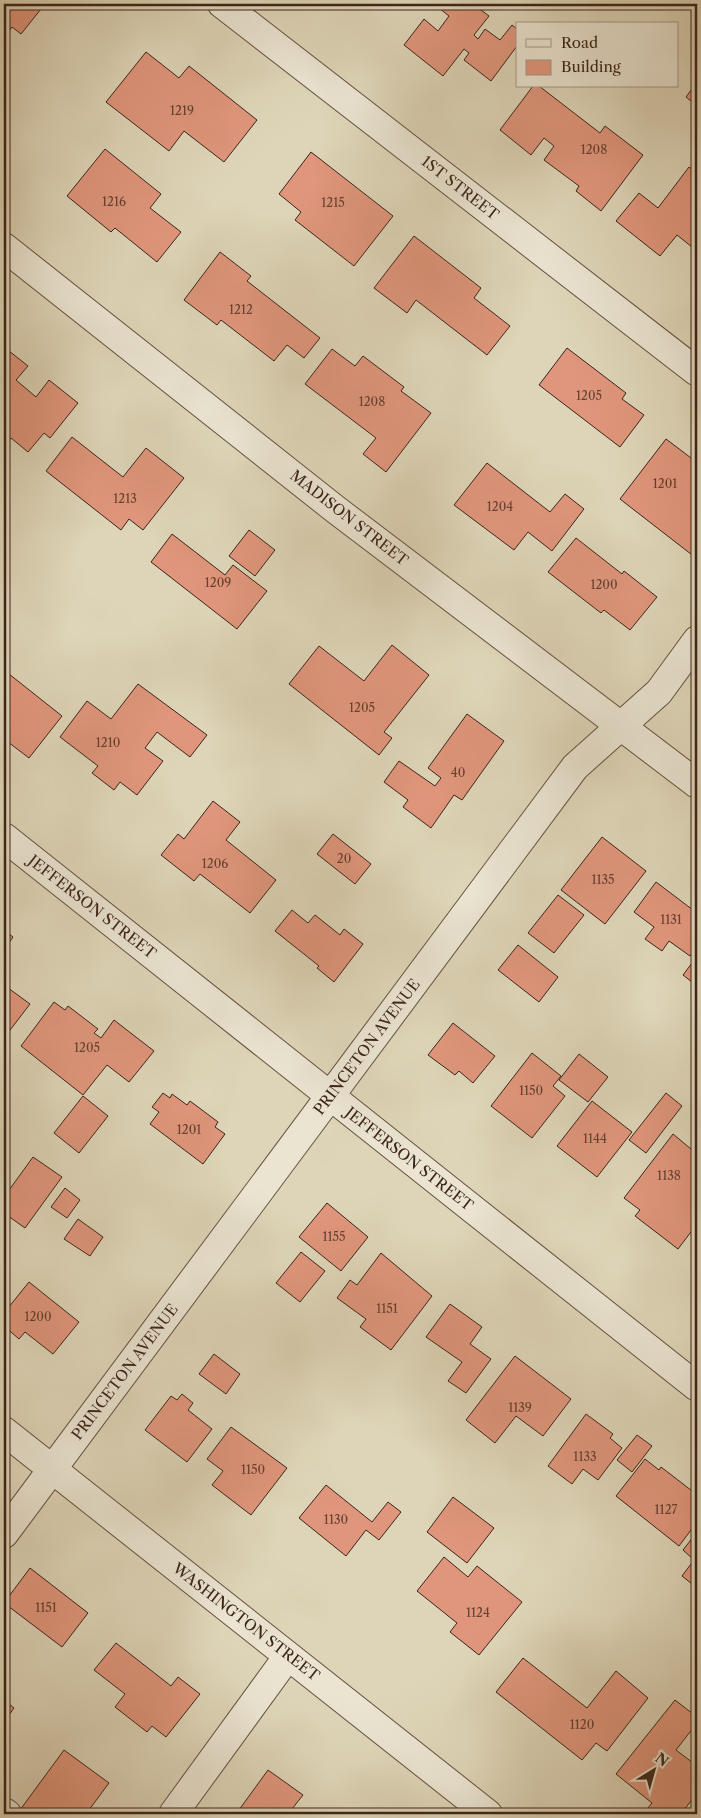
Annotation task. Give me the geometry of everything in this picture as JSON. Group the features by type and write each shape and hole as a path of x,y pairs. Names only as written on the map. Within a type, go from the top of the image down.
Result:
{"street":[{"name":"1ST STREET","path":"222,4 697,372"},
{"name":"MADISON STREET","path":"4,247 335,509 622,725 697,784"},
{"name":"PRINCETON AVENUE","path":"4,1534 575,768 658,692 697,640"},
{"name":"JEFFERSON STREET","path":"4,837 697,1387"},
{"name":"WASHINGTON STREET","path":"4,1431 488,1814"},
{"path":"173,1814 288,1656"}],"building":[{"path":"4,4 45,4 21,34 12,27 4,38"},
{"path":"434,4 473,4 489,16 474,35 478,39 485,29 500,40 512,25 516,28 516,47 491,81 464,60 469,53 464,49 443,76 404,45 424,19 438,31 449,16"},
{"path":"146,52 179,78 189,66 257,120 224,162 184,131 169,151 106,102"},
{"path":"697,82 697,106 686,97"},
{"path":"532,88 542,88 600,133 605,126 643,155 601,211 576,191 579,186 544,160 554,146 544,138 531,155 500,130"},
{"path":"105,149 161,194 150,208 181,232 157,262 115,228 111,232 67,196"},
{"path":"311,152 393,216 354,266 295,220 301,212 279,194"},
{"path":"689,167 697,173 697,251 677,235 660,256 616,221 639,193 658,208"},
{"path":"414,236 481,288 474,298 510,326 487,355 416,300 407,313 374,288"},
{"path":"220,252 251,276 247,281 320,338 304,358 287,345 274,361 221,320 217,325 184,300"},
{"path":"4,347 28,366 16,380 36,397 49,380 78,403 50,438 44,433 28,452 11,438 6,445 4,443"},
{"path":"567,348 626,393 622,399 644,415 620,447 539,385"},
{"path":"332,349 355,366 363,356 404,387 401,391 431,413 386,472 363,454 376,438 305,384"},
{"path":"72,437 123,477 146,448 184,478 143,530 129,519 121,530 46,471"},
{"path":"666,439 695,461 692,465 697,469 696,558 620,499"},
{"path":"487,463 550,512 565,494 584,509 552,551 528,532 514,550 454,505"},
{"path":"249,530 275,550 255,576 229,556"},
{"path":"172,534 225,575 233,565 267,591 237,629 151,562"},
{"path":"576,538 622,574 624,571 657,597 630,630 604,610 601,613 548,572"},
{"path":"392,645 429,675 384,732 392,738 379,755 289,684 319,646 364,681"},
{"path":"4,670 62,716 29,758 4,739"},
{"path":"138,684 207,735 190,757 157,732 145,748 163,761 137,795 120,782 114,790 92,773 98,766 60,737 87,701 111,719"},
{"path":"467,714 504,741 462,800 454,795 431,828 403,807 408,800 384,782 399,761 435,786 441,778 428,768"},
{"path":"213,801 240,822 226,840 276,880 250,913 200,874 194,881 161,855 178,834 184,839"},
{"path":"333,834 371,864 355,884 317,854"},
{"path":"602,837 646,871 605,924 561,890"},
{"path":"656,882 697,913 697,946 690,956 669,941 662,951 645,939 654,927 634,912"},
{"path":"558,895 584,915 554,953 528,933"},
{"path":"292,910 308,923 315,915 340,935 344,929 363,944 334,982 317,968 319,966 275,931"},
{"path":"4,930 13,937 4,950"},
{"path":"518,945 558,977 539,1002 498,970"},
{"path":"695,959 697,961 697,986 683,975"},
{"path":"4,985 30,1004 4,1038"},
{"path":"54,1002 65,1010 68,1006 98,1029 94,1033 101,1038 114,1020 154,1051 129,1082 107,1065 83,1095 21,1046"},
{"path":"453,1023 495,1056 473,1083 459,1071 455,1075 428,1055"},
{"path":"532,1053 561,1076 553,1086 565,1096 532,1138 491,1106"},
{"path":"579,1054 608,1077 588,1102 559,1080"},
{"path":"163,1093 170,1098 172,1094 187,1105 190,1101 218,1122 215,1127 225,1134 203,1164 150,1124 159,1112 152,1107"},
{"path":"666,1093 682,1106 646,1153 629,1140"},
{"path":"83,1096 108,1116 79,1153 54,1133"},
{"path":"592,1101 632,1132 597,1177 557,1146"},
{"path":"673,1134 697,1154 697,1224 678,1249 635,1216 640,1210 624,1198"},
{"path":"33,1157 62,1177 25,1228 4,1213 4,1197"},
{"path":"65,1188 80,1200 67,1218 51,1207"},
{"path":"327,1203 368,1237 341,1271 299,1237"},
{"path":"78,1219 103,1237 90,1256 64,1239"},
{"path":"301,1252 325,1271 300,1302 276,1283"},
{"path":"381,1253 432,1296 391,1350 360,1327 366,1319 337,1298 350,1280 357,1285"},
{"path":"29,1282 79,1322 53,1354 25,1332 19,1339 4,1326 4,1313"},
{"path":"450,1304 482,1327 470,1344 491,1359 466,1393 448,1381 462,1362 426,1337"},
{"path":"214,1354 240,1374 226,1394 199,1374"},
{"path":"515,1356 571,1399 543,1436 516,1416 495,1443 466,1420"},
{"path":"182,1394 193,1403 188,1410 212,1429 187,1462 145,1430 171,1396 177,1400"},
{"path":"586,1414 613,1434 610,1438 622,1448 598,1480 583,1469 572,1484 548,1466"},
{"path":"231,1427 287,1468 251,1515 212,1485 223,1471 207,1459"},
{"path":"637,1435 652,1446 632,1472 617,1460"},
{"path":"645,1459 659,1470 661,1467 696,1494 694,1496 697,1499 697,1522 679,1546 616,1496"},
{"path":"326,1485 372,1522 388,1502 401,1512 379,1540 366,1530 346,1556 299,1518"},
{"path":"453,1497 494,1528 467,1563 427,1532"},
{"path":"697,1532 697,1588 682,1576 694,1560 683,1550"},
{"path":"444,1557 468,1577 477,1566 522,1602 479,1655 450,1632 457,1623 417,1591"},
{"path":"30,1568 88,1613 62,1647 4,1603"},
{"path":"116,1643 171,1686 178,1677 200,1694 166,1737 152,1726 147,1732 115,1707 125,1694 94,1670"},
{"path":"523,1658 587,1708 616,1671 648,1698 607,1751 596,1743 582,1760 496,1692"},
{"path":"4,1700 14,1708 4,1722"},
{"path":"675,1700 697,1717 697,1723 676,1750 697,1766 697,1793 681,1814 643,1814 652,1803 616,1774"},
{"path":"64,1750 109,1783 86,1814 26,1814 20,1810"},
{"path":"268,1770 303,1795 288,1814 236,1814"}]}
